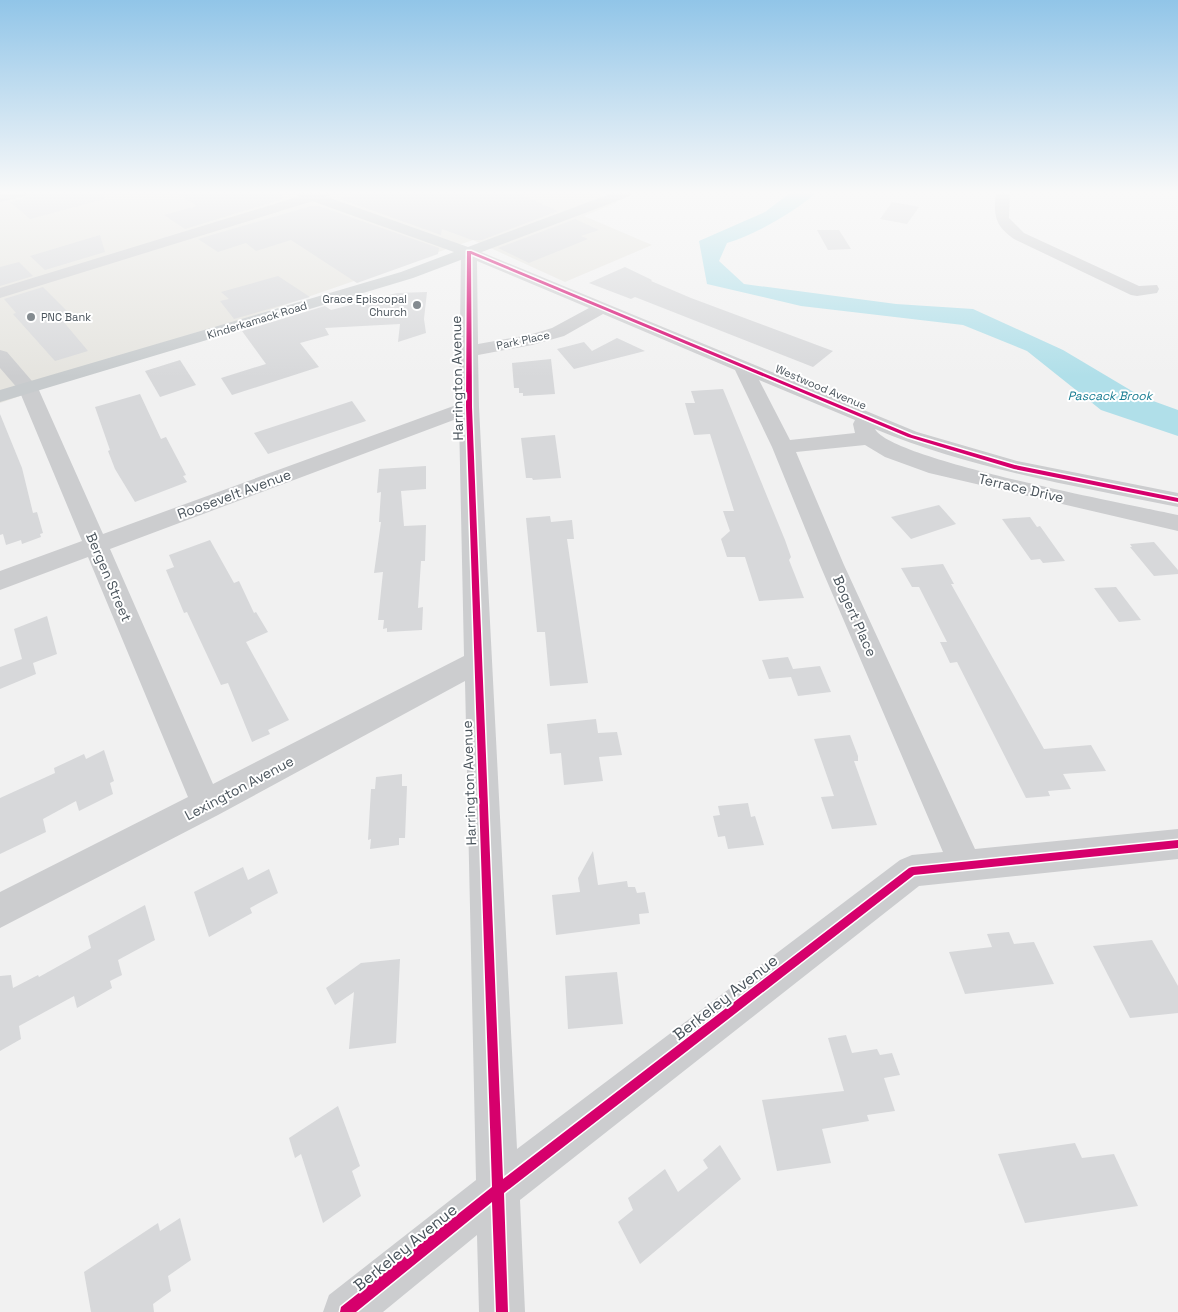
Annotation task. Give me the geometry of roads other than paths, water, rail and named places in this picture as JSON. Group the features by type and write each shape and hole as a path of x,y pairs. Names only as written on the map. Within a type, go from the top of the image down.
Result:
{"main road":[{"name":"Kinderkamack Road","path":"0,396 398,278 463,254"}],"street":[{"path":"0,293 123,254"},
{"name":"Harrington Avenue","path":"469,254 469,407 502,1312"},
{"name":"Westwood Avenue","path":"474,254 743,367 868,429 938,444 1014,467 1178,500"},
{"path":"1060,254 1137,291 1151,288"},
{"name":"Park Place","path":"469,351 532,340 558,332 602,308"},
{"name":"Bergen Street","path":"0,356 28,388 207,805"},
{"name":"Bogert Place","path":"743,367 783,447 832,565 966,866"},
{"name":"Roosevelt Avenue","path":"0,581 469,407"},
{"path":"783,447 868,429"},
{"name":"Terrace Drive","path":"868,429 906,457 937,468 1178,523"},
{"name":"Lexington Avenue","path":"0,912 477,662"},
{"name":"Berkeley Avenue","path":"346,1312 499,1189 912,872 1178,844"}],"water":[{"name":"Pascack Brook","path":"701,254 722,254 719,261 744,284 896,304 973,309 1063,350 1142,397 1178,410 1178,436 1101,410 1027,351 963,325 801,306 707,284"}],"place":[{"name":"Grace Episcopal Church","path":"417,305"},
{"name":"PNC Bank","path":"31,317"}]}
